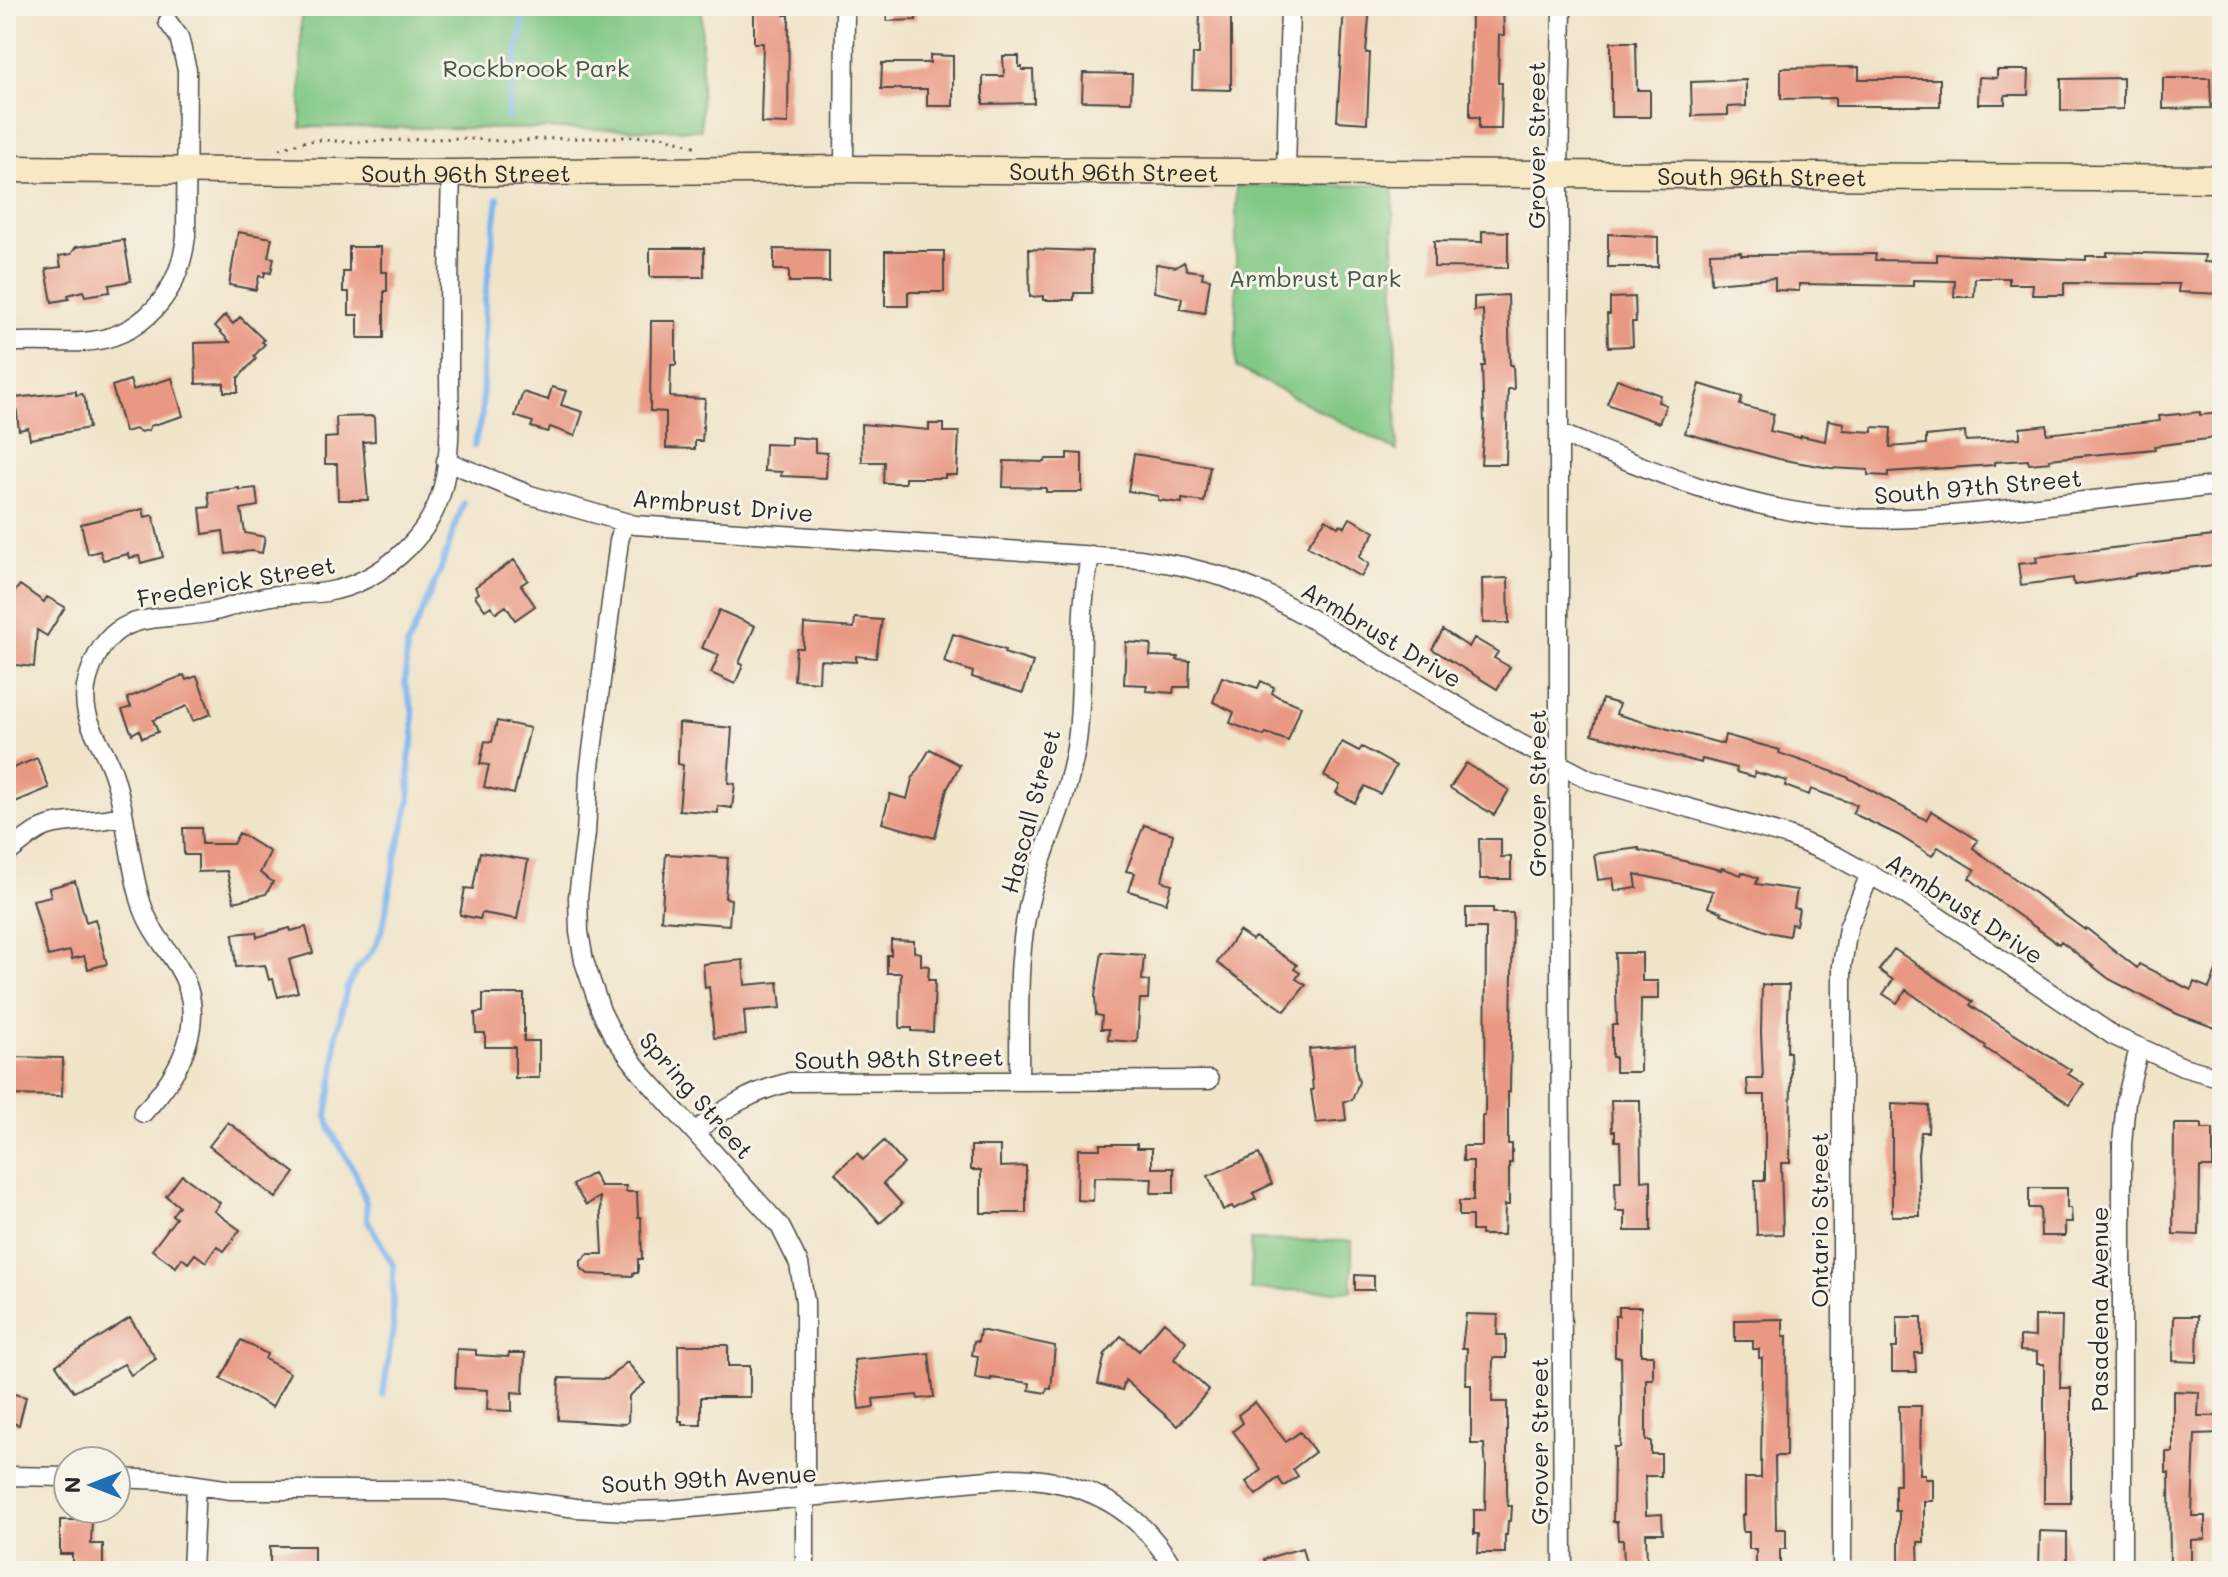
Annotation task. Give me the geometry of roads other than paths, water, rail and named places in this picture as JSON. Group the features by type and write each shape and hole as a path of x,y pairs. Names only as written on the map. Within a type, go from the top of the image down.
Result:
{"street":[{"path":"844,169 845,6"},
{"path":"1286,173 1290,6"},
{"name":"Grover Street","path":"1561,10 1559,765 1563,1571"},
{"path":"6,343 106,339 134,327 157,308 174,284 184,256 187,70 179,37 168,22"},
{"name":"South 96th Street","path":"6,169 451,173 844,169 2222,179"},
{"name":"Frederick Street","path":"143,1113 173,1077 187,1050 191,1001 178,966 147,923 117,784 93,733 85,700 87,681 94,660 112,635 130,624 145,619 203,613 252,600 328,592 359,582 399,556 424,526 443,486 448,435 451,173"},
{"name":"South 97th Street","path":"1559,433 1718,493 1778,509 1867,520 1922,520 2222,485"},
{"name":"Armbrust Drive","path":"446,461 530,495 635,525 1141,559 1224,577 1264,593 1317,622 1517,742 1590,780 1788,836 1836,856 1903,893 2114,1036 2183,1067 2222,1078"},
{"name":"Spring Street","path":"624,522 589,774 578,897 579,932 591,987 613,1035 642,1074 780,1226 799,1264 805,1302 805,1571"},
{"name":"Hascall Street","path":"1019,1081 1023,936 1033,887 1065,795 1076,751 1082,701 1085,585 1091,555"},
{"path":"6,854 47,826 109,820 123,815"},
{"name":"Ontario Street","path":"1842,1571 1842,966 1848,928 1870,874"},
{"name":"Pasadena Avenue","path":"2122,1571 2122,1144 2126,1101 2139,1048"},
{"name":"South 98th Street","path":"696,1131 743,1097 790,1082 1209,1080"},
{"path":"6,1476 52,1477"},
{"name":"South 99th Avenue","path":"132,1479 231,1490 446,1490 576,1508 626,1511 1035,1478 1065,1483 1096,1495 1122,1510 1158,1544 1175,1571"},
{"path":"192,1571 196,1485"}],"waterway":[{"path":"508,119 509,96 526,6"},
{"path":"474,446 482,414 485,300 498,198"},
{"path":"383,1395 393,1328 393,1265 367,1219 366,1203 356,1174 331,1131 327,1116 336,1037 347,987 374,949 383,927 410,800 409,759 414,737 413,712 405,684 407,646 440,571 463,503"}],"park label":[{"name":"Rockbrook Park","path":"536,67"},
{"name":"Armbrust Park","path":"1315,277"}]}
